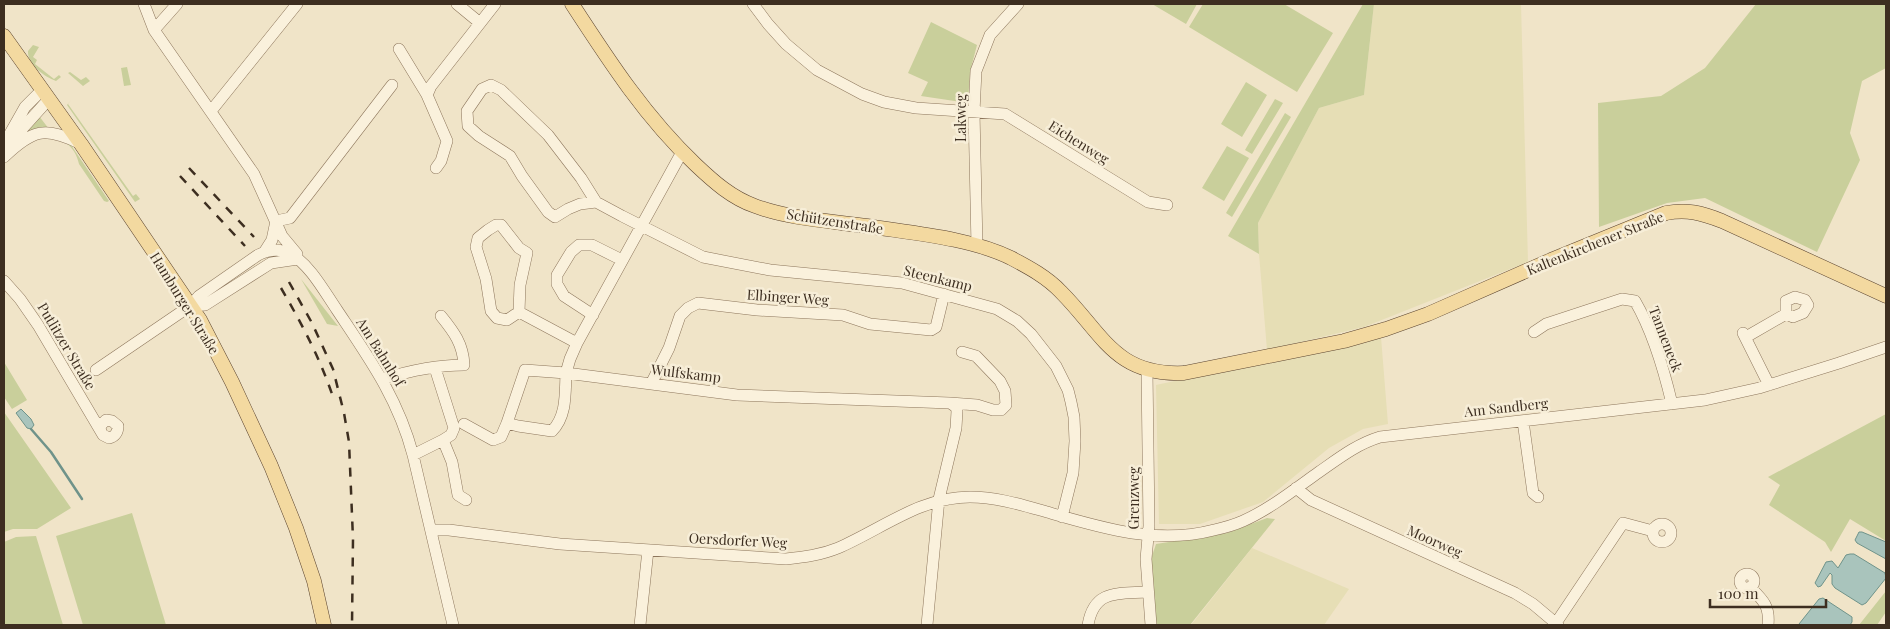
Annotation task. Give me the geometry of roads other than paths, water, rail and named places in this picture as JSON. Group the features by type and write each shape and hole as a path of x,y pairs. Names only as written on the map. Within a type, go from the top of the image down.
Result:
{"main road":[{"name":"Schützenstraße","path":"572,4 649,116 708,177 732,195 755,206 781,213 934,236 1005,255 1033,270 1059,290 1124,360 1147,371"},
{"name":"Hamburger Straße","path":"4,36 81,144 190,306 221,359 271,466 299,537 314,581 324,625"},
{"name":"Kaltenkirchener Straße","path":"1147,371 1165,374 1184,373 1344,341 1386,329 1428,314 1551,260 1666,213 1681,210 1700,212 1722,221 1886,296"}],"street":[{"path":"144,4 154,30 254,174 276,221 279,243 271,262"},
{"path":"154,30 177,4"},
{"path":"211,111 297,4"},
{"path":"457,4 480,23"},
{"path":"428,95 431,86 495,4"},
{"name":"Eichenweg","path":"753,4 768,24 794,51 817,70 862,94 884,102 916,108 1006,114 1148,202 1167,205"},
{"name":"Lakweg","path":"977,246 974,112 976,72 990,35 1018,4"},
{"path":"400,49 428,95 447,141 441,161 436,168"},
{"path":"276,221 290,218 392,85"},
{"path":"491,85 501,90 548,135 581,178 596,202 580,204 555,217 548,212 510,156 479,136 468,126 467,111 482,89 491,85"},
{"path":"4,144 25,108 46,95"},
{"path":"4,156 46,95"},
{"path":"4,156 26,139 45,132 54,132 81,144"},
{"path":"464,424 493,440 501,437 507,423 552,431 558,424 561,417 566,373 577,343 682,152"},
{"name":"Steenkamp","path":"596,202 703,257 770,270 902,283 997,309 1017,321 1031,334 1056,366 1068,390 1074,417 1075,441 1072,473 1062,517"},
{"path":"501,224 505,227 519,248 527,253 520,285 519,312 507,320 497,318 491,311 486,279 476,246 478,238 496,225 501,224"},
{"path":"264,251 270,245 279,243"},
{"path":"96,370 190,306 199,296 264,251 279,243"},
{"name":"Am Bahnhof","path":"279,243 297,253 295,260 309,271 328,296 383,379 400,416 408,435 453,625"},
{"path":"593,315 564,296 557,284 558,272 571,252 579,245 592,245 622,260"},
{"path":"190,306 205,305 271,262 295,260"},
{"name":"Putlitzer Straße","path":"4,281 20,299 38,325 100,430"},
{"name":"Elbinger Weg","path":"651,384 669,348 680,316 688,308 698,303 757,310 843,315 870,324 931,330 936,327 944,294"},
{"name":"Tanneneck","path":"1534,332 1546,324 1622,299 1634,301 1643,316 1650,334 1666,379 1672,404"},
{"path":"519,312 577,343"},
{"path":"1769,385 1744,335 1786,314"},
{"path":"383,379 447,365 464,365 463,351 459,340 441,316"},
{"name":"Am Sandberg","path":"1148,536 1196,534 1242,521 1296,488 1351,450 1368,440 1380,436 1705,400 1769,385 1876,352 1886,347"},
{"name":"Wulfskamp","path":"507,423 525,370 566,373 737,394 950,402 1001,410 1006,405 1005,391 1000,382 976,356 962,352"},
{"path":"413,455 443,440 452,434 454,428 435,368"},
{"name":"Grenzweg","path":"1147,371 1149,526 1146,559 1151,625"},
{"path":"927,625 939,499 956,428 957,411 956,407 950,402"},
{"path":"1523,421 1533,493 1538,497"},
{"path":"443,440 451,460 458,495 466,500"},
{"name":"Moorweg","path":"1296,488 1311,500 1515,593 1533,604 1557,624"},
{"name":"Oersdorfer Weg","path":"432,530 449,530 560,544 786,559 812,556 837,548 920,506 939,499 970,497 1000,499 1119,532 1148,536"},
{"path":"1557,624 1623,523 1653,531"},
{"path":"640,625 648,550"},
{"path":"1750,587 1765,603 1769,614 1768,625"},
{"path":"1088,625 1097,602 1108,595 1147,592"}],"water":[{"path":"21,409 34,425 31,429 27,428 16,413"},
{"path":"1859,532 1886,542 1886,559 1857,543 1855,540"},
{"path":"1854,554 1885,573 1886,578 1866,603 1862,605 1835,588 1832,584 1832,575 1830,573 1821,586 1818,587 1815,583 1826,562 1832,561 1838,568 1846,555"},
{"path":"1823,598 1852,617 1850,625 1799,625 1819,599"}],"waterway":[{"path":"31,429 51,452 82,499"}],"railway":[{"path":"189,168 254,237"},
{"path":"180,176 245,246"},
{"path":"289,282 312,323 333,369 344,413 349,442 353,539 352,625"},
{"path":"281,288 310,342 334,400"}]}
